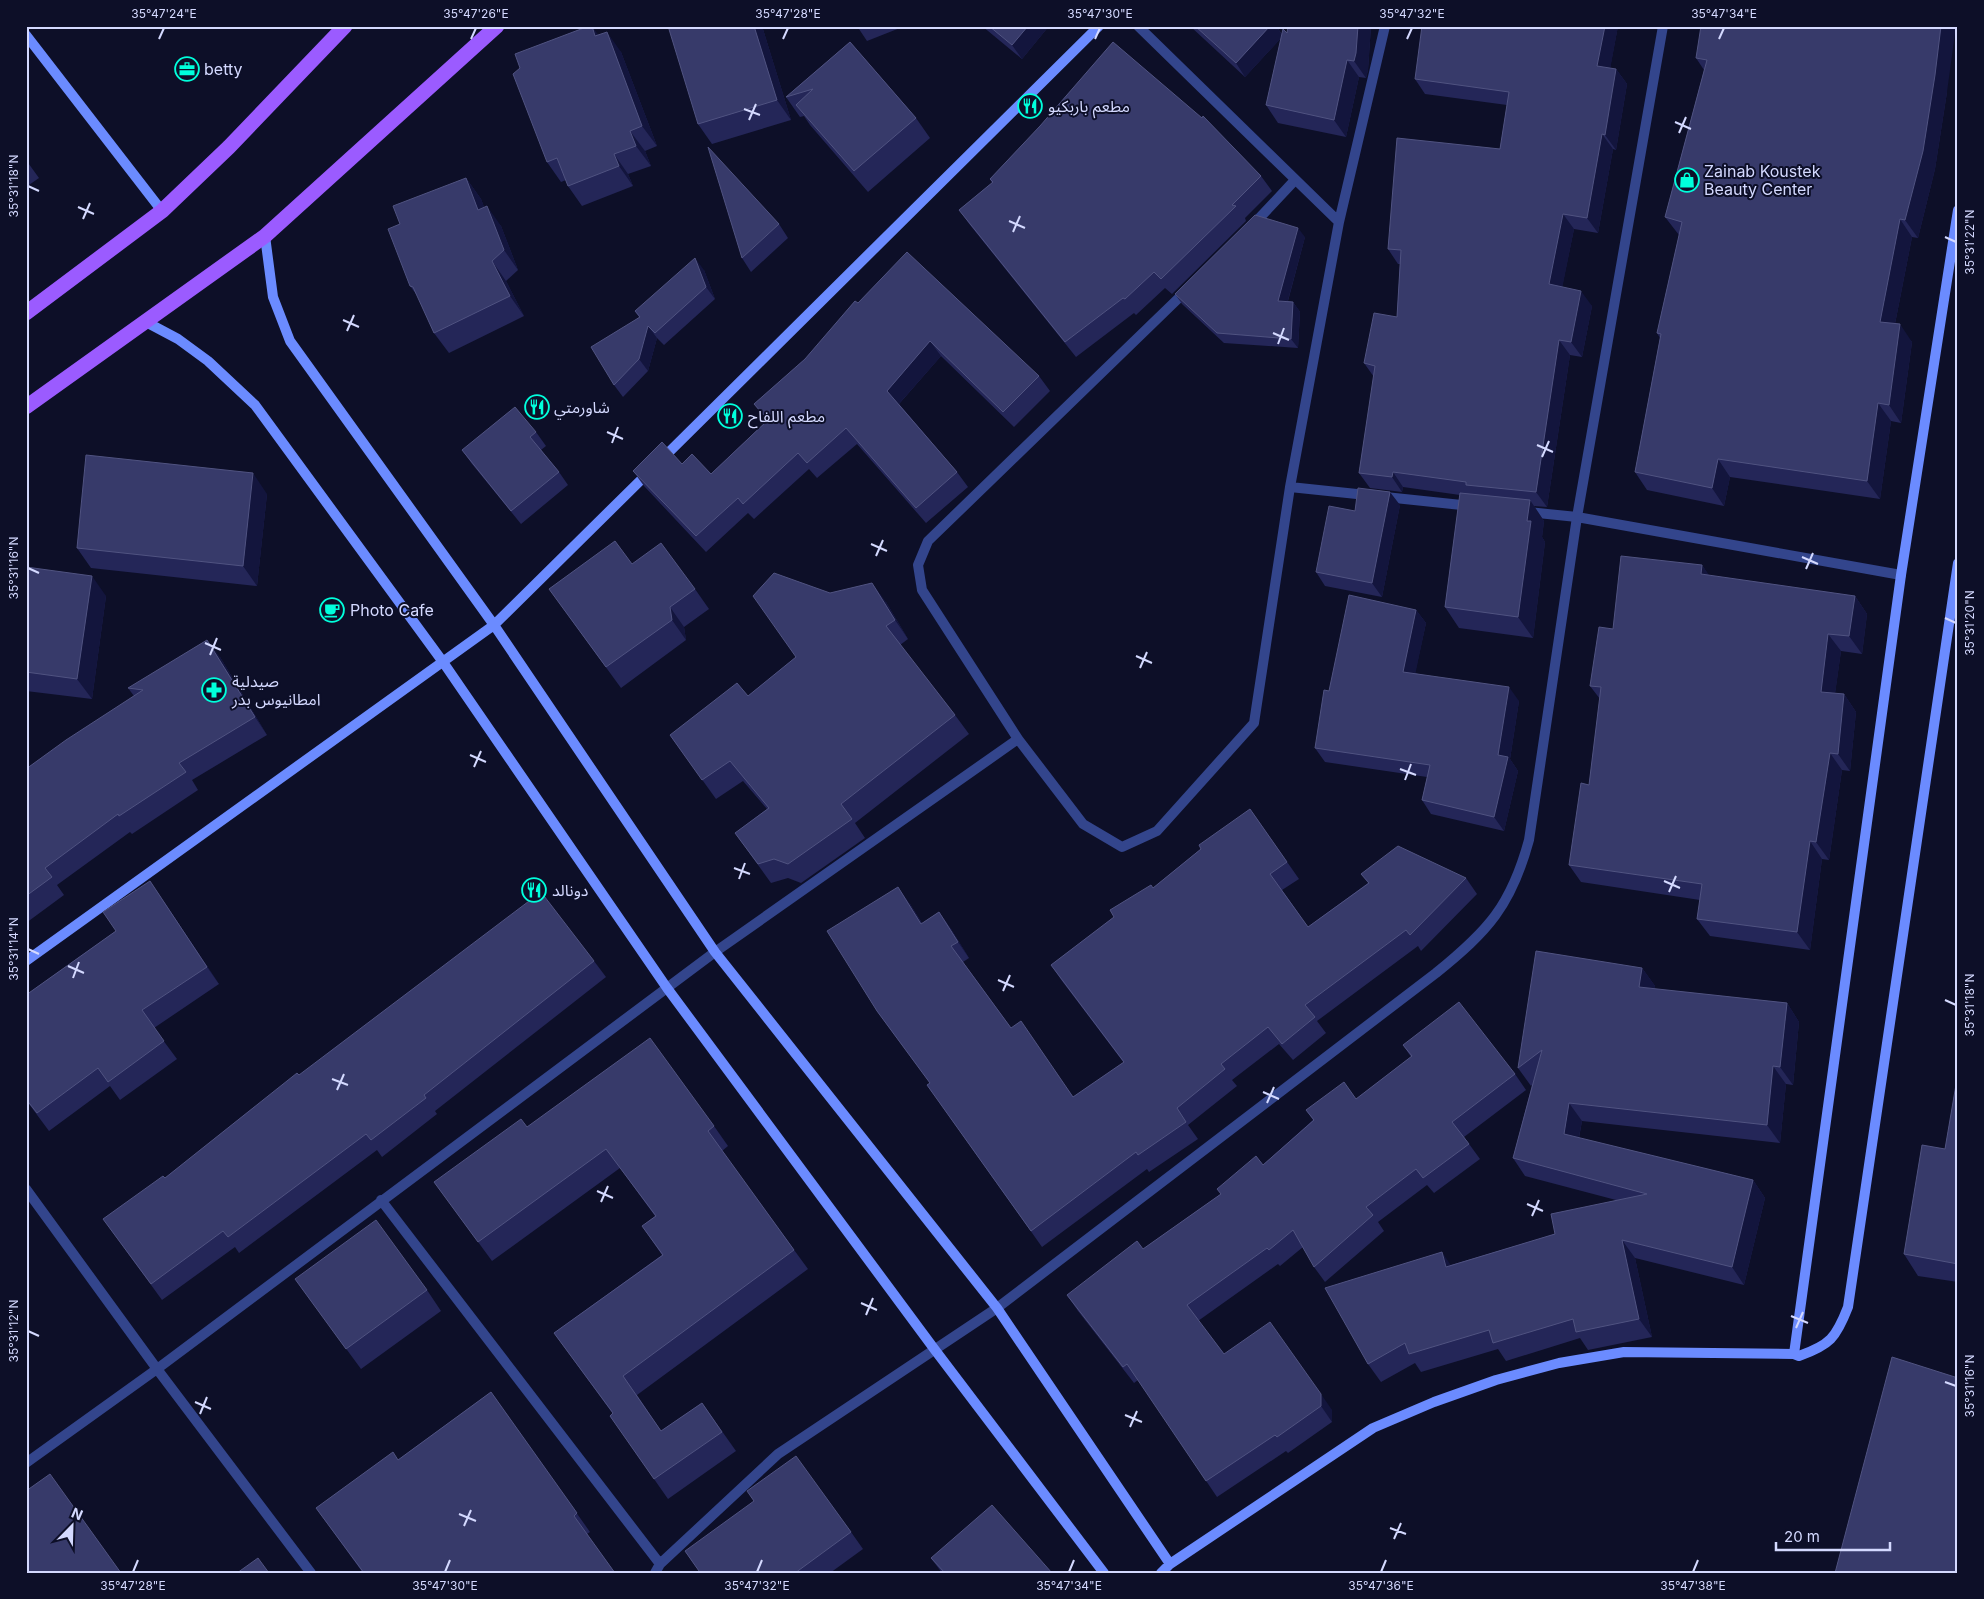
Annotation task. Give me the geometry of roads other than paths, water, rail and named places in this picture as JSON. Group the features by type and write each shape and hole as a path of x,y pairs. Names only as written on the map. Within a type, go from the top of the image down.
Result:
{"main road":[{"path":"26,313 162,211 228,147 345,26"},
{"path":"26,407 265,236 495,28"}],"street":[{"path":"26,961 494,625 1099,26"},
{"path":"1138,26 1339,222"},
{"path":"1191,285 928,540 918,565 922,590 1018,739 1083,824 1122,847 1157,832 1254,723 1290,487 1339,222 1385,26"},
{"path":"380,1200 657,1568 778,1454 997,1308 1436,973 1479,937 1496,916 1510,892 1522,867 1529,840 1577,517 1664,26"},
{"path":"26,34 162,211"},
{"path":"1241,237 1295,180"},
{"path":"1794,1354 1901,575 1958,210"},
{"path":"265,236 273,297 290,341 494,625 714,952 997,1308 1170,1564"},
{"path":"146,322 178,340 208,361 256,405 443,662 667,988 935,1350 1104,1573"},
{"path":"1290,487 1478,507"},
{"path":"1518,511 1577,517 1901,575"},
{"path":"1161,1573 1170,1564 1373,1428 1434,1402 1496,1380 1559,1363 1624,1352 1794,1354 1799,1356 1821,1348 1839,1331 1848,1308 1958,564"},
{"path":"26,1463 157,1370 380,1200 714,952 1018,739"},
{"path":"26,1189 157,1370 311,1573"}],"place":[{"name":"betty","path":"187,69"},
{"name":"مطعم باربكيو","path":"1030,106"},
{"name":"Zainab Koustek Beauty Center","path":"1687,180"},
{"name":"شاورمتي","path":"537,407"},
{"name":"مطعم اللفاح","path":"730,416"},
{"name":"Photo Cafe","path":"332,610"},
{"name":"صيدلية امطانيوس بدر","path":"214,690"},
{"name":"دونالد","path":"534,890"}]}
